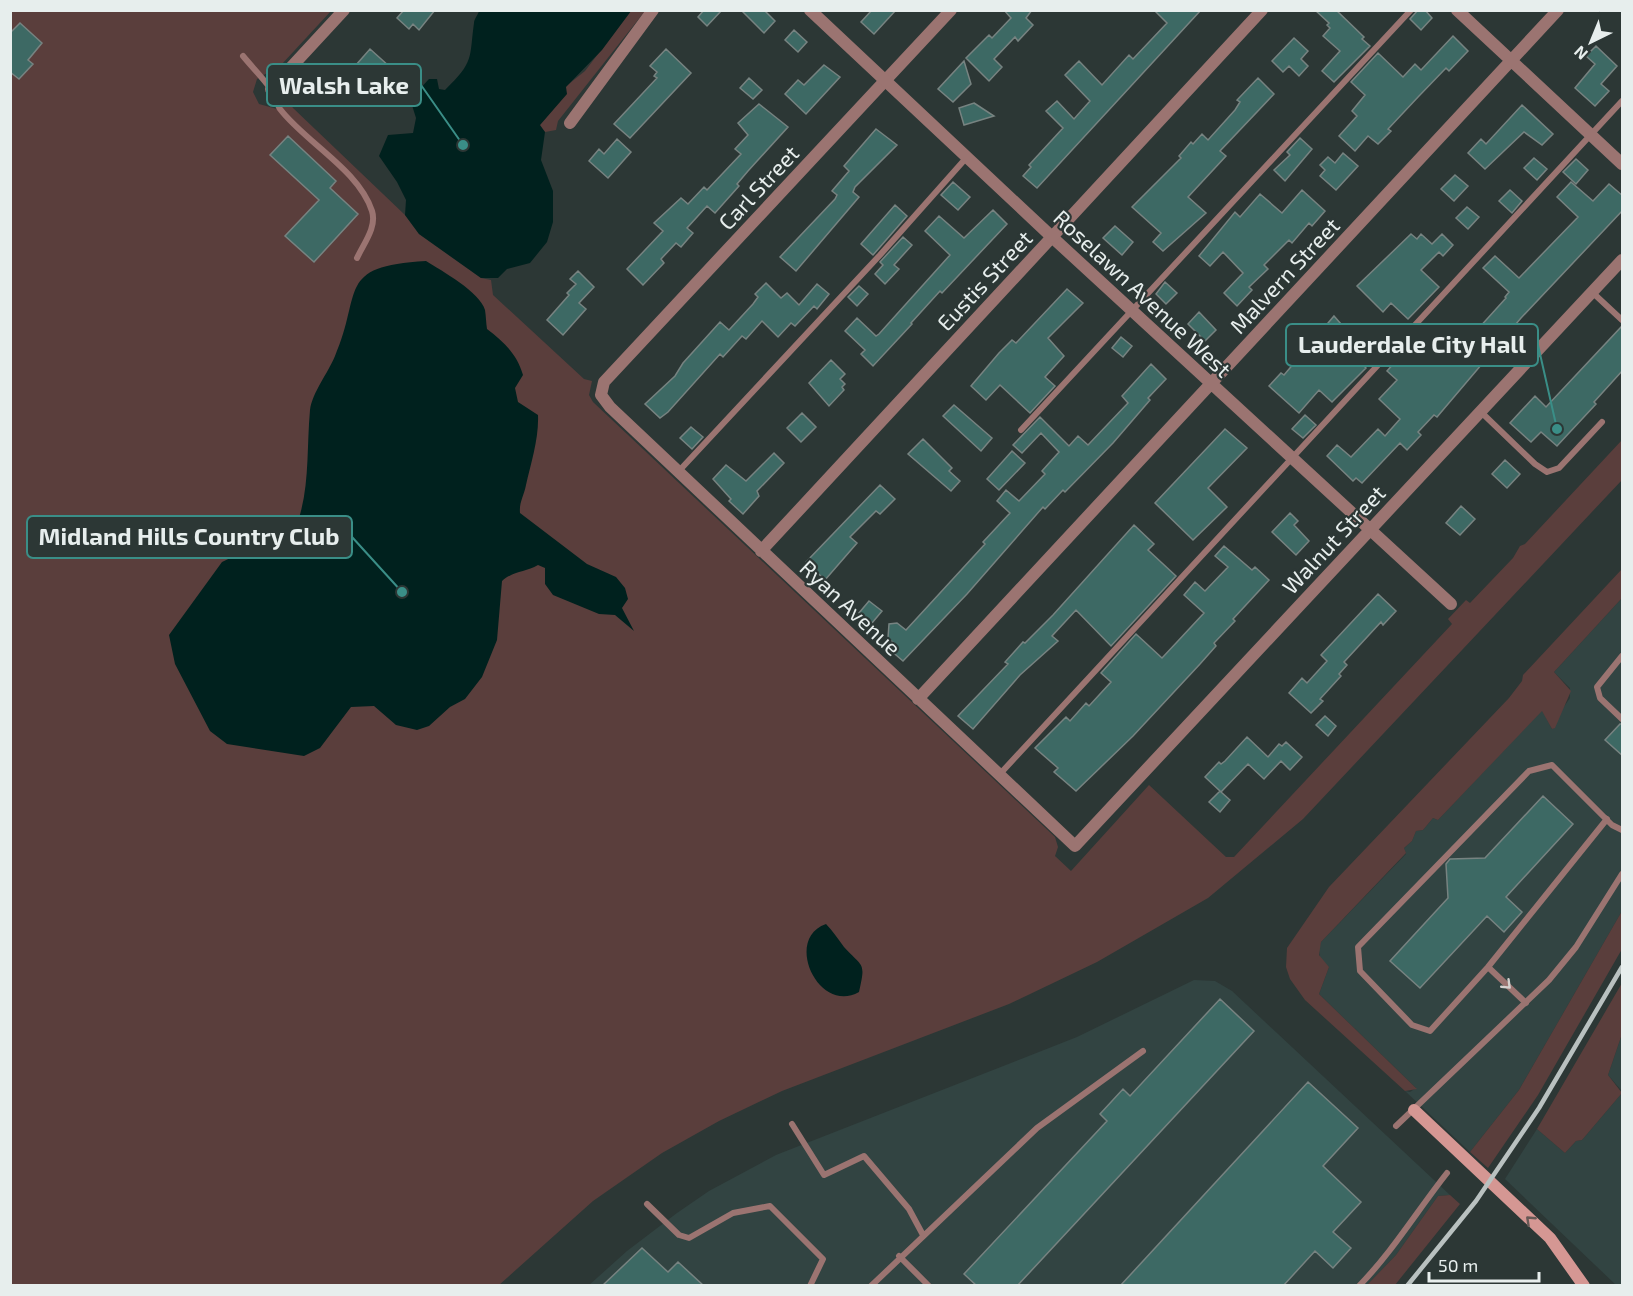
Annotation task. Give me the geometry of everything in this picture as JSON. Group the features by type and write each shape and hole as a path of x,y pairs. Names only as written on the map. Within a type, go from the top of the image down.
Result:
{"main road":[{"path":"1413,1110 1550,1238 1582,1283"}],"street":[{"path":"271,89 344,10"},
{"path":"570,123 653,10"},
{"name":"Roselawn Avenue West","path":"810,10 1052,237 1451,604"},
{"name":"Carl Street","path":"601,395 604,382 951,10"},
{"name":"Eustis Street","path":"761,551 1262,10"},
{"path":"1457,10 1623,164"},
{"name":"Malvern Street","path":"918,699 1558,10"},
{"name":"Walnut Street","path":"1076,846 1623,260"},
{"name":"Ryan Avenue","path":"601,395 610,407 761,551 1076,846"}],"lane":[{"path":"1020,430 1411,10"},
{"path":"243,57 271,89 280,107 299,129 336,161 372,211 373,226 357,258"},
{"path":"999,775 1623,101"},
{"path":"678,472 880,255 967,157"},
{"path":"1592,292 1623,320"},
{"path":"1481,412 1535,464 1547,472 1559,468 1602,423"},
{"path":"1623,656 1597,687 1600,698 1623,719"},
{"path":"1607,819 1488,967 1430,1031 1413,1025 1360,971 1358,947 1528,771 1552,765 1607,819 1623,830"},
{"path":"1396,1126 1549,980 1576,947 1623,874"},
{"path":"1488,967 1526,1003"},
{"path":"871,1286 1037,1128 1143,1052"},
{"path":"792,1124 824,1175 864,1156 909,1209 923,1235"},
{"path":"1359,1286 1399,1240 1414,1214 1447,1173"},
{"path":"647,1204 679,1235 689,1238 733,1213 770,1206 823,1259 810,1286"},
{"path":"899,1257 929,1286"}],"shaded area":[{"path":"10,11 331,11 282,64 257,79 253,92 259,104 277,109 288,101 405,215 419,234 481,278 491,280 493,295 584,379 592,381 589,395 593,402 1055,837 1058,847 1055,856 1071,871 1149,785 1226,857 1234,857 1452,624 1448,619 1466,600 1470,603 1513,558 1520,546 1525,544 1622,440 1622,480 1303,819 1208,898 1097,962 1009,1004 782,1091 719,1121 662,1153 593,1201 499,1285 11,1285"},
{"path":"631,11 645,11 558,121 556,130 545,132 539,126 554,108 565,87 585,71"},
{"path":"1622,569 1622,598 1554,672 1571,691 1555,728 1552,729 1542,711 1438,820 1433,818 1423,830 1416,831 1412,841 1404,848 1406,853 1321,942 1319,955 1329,967 1319,994 1417,1089 1405,1091 1305,1000 1290,979 1286,967 1287,948 1329,887 1509,698 1522,681 1523,675"},
{"path":"1622,598 1622,911 1519,1090 1470,1152 1405,1091 1410,1092 1416,1088 1319,994 1329,967 1320,960 1319,949 1321,942 1406,854 1404,848 1412,841 1416,831 1423,830 1433,818 1438,820 1542,710 1552,729 1554,728 1559,714 1570,698 1570,688 1554,672"},
{"path":"1622,911 1622,949 1538,1095 1488,1168 1470,1152 1519,1090"},
{"path":"1194,980 1215,981 1232,991 1450,1195 1438,1196 1396,1255 1367,1285 588,1286 627,1251 677,1213 709,1191 776,1155 1077,1037"},
{"path":"1622,983 1622,1034 1608,1075 1622,1093 1582,1140 1576,1141 1565,1153 1537,1129"},
{"path":"1622,1034 1622,1091 1608,1075"},
{"path":"1622,1093 1622,1285 1616,1285 1505,1179 1537,1129 1565,1153 1576,1141 1582,1140"},
{"path":"1450,1195 1460,1204 1395,1285 1367,1285 1396,1255 1438,1196"}],"water":[{"path":"479,11 631,11 602,50 566,87 567,94 540,125 545,132 541,160 553,191 553,222 547,242 530,263 507,269 498,278 481,278 419,234 405,215 406,200 397,182 379,156 388,135 413,133 416,118 411,102 429,79 437,79 439,89 445,90 466,65 471,52 474,22"},
{"path":"426,261 460,282 482,303 487,329 509,349 523,375 515,388 518,402 538,415 534,450 520,513 587,564 616,577 625,588 628,599 622,608 634,631 615,615 599,614 553,595 545,584 545,568 538,565 511,575 502,581 497,640 482,677 465,699 450,707 429,726 417,730 396,725 374,706 351,707 320,748 304,756 227,744 210,731 175,664 169,635 222,562 251,548 292,536 305,490 311,403 335,356 357,286 365,276 377,269"},
{"path":"826,924 861,966 859,992 844,996 831,993 820,985 811,972 807,958 807,944 813,932"}],"building":[{"path":"404,10 435,10 419,30 413,24 409,29 397,18"},
{"path":"704,10 722,10 707,26 698,17"},
{"path":"741,10 764,10 775,21 764,33"},
{"path":"872,10 896,10 874,34 861,22"},
{"path":"1004,10 1032,10 1026,18 1033,25 1018,41 1015,37 994,59 1002,67 989,81 966,58 989,35 992,38 1011,18"},
{"path":"1154,10 1201,10 1037,188 1023,176 1031,167 1029,165 1063,128 1046,111 1057,101 1074,119 1090,101 1065,75 1079,61 1102,85 1129,55 1133,59 1167,23"},
{"path":"1315,10 1336,10 1364,37 1362,39 1370,46 1334,82 1322,71 1340,51 1323,36 1330,28 1327,25 1329,23"},
{"path":"1418,10 1425,10 1432,18 1421,30 1410,19"},
{"path":"20,23 42,43 28,60 33,64 19,79 10,72 10,33"},
{"path":"794,30 807,42 798,52 785,40"},
{"path":"1453,36 1468,51 1449,71 1446,68 1388,129 1391,131 1378,144 1368,136 1355,151 1339,136 1357,116 1352,111 1365,95 1351,82 1378,53 1403,77 1415,64 1421,70"},
{"path":"1294,38 1308,51 1301,59 1308,66 1299,76 1289,66 1283,72 1272,61"},
{"path":"1596,46 1617,66 1601,84 1609,91 1595,106 1575,88 1595,64 1586,56"},
{"path":"370,49 390,67 365,95 352,83 363,71 356,65"},
{"path":"666,49 691,73 630,138 614,124 657,78 654,76 657,72 650,66"},
{"path":"964,61 971,84 953,102 938,89"},
{"path":"824,65 840,77 806,114 785,94 798,80 804,85"},
{"path":"749,78 762,90 753,99 740,88"},
{"path":"1258,78 1274,94 1220,151 1226,156 1188,197 1206,213 1163,251 1153,242 1161,233 1132,207 1181,158 1179,156 1191,142 1193,144 1202,134 1208,140 1235,110 1240,102 1237,100"},
{"path":"974,103 994,116 964,125 959,108"},
{"path":"759,104 788,127 748,171 737,184 739,186 715,213 707,206 687,228 693,233 681,247 676,243 661,259 664,263 643,285 627,269 663,231 654,223 681,198 688,204 704,187 707,190 741,154 735,149 748,135 738,123"},
{"path":"1522,105 1553,134 1542,145 1524,132 1485,169 1468,153 1481,139 1486,144"},
{"path":"876,129 897,145 855,187 853,192 859,197 796,271 780,257 835,199 837,195 832,191 849,171 844,166"},
{"path":"288,136 336,181 330,188 358,214 314,262 285,236 319,200 270,155"},
{"path":"1300,138 1312,149 1285,181 1274,170 1290,155 1287,152"},
{"path":"617,139 631,152 608,178 589,161 599,149 604,154"},
{"path":"1343,153 1358,166 1336,190 1320,176 1325,170 1320,165 1328,157 1335,163"},
{"path":"1534,158 1547,169 1537,180 1524,168"},
{"path":"1576,159 1588,170 1576,184 1563,172"},
{"path":"1455,175 1468,186 1454,201 1441,189"},
{"path":"953,182 970,197 958,210 941,195"},
{"path":"1571,182 1593,201 1609,184 1623,196 1623,210 1521,318 1437,417 1434,415 1418,432 1421,435 1407,450 1400,443 1362,483 1356,478 1353,481 1327,456 1337,445 1351,457 1378,429 1385,436 1400,419 1379,399 1397,380 1387,371 1420,334 1449,361 1509,292 1483,268 1495,256 1519,278 1578,217 1557,197"},
{"path":"1302,190 1325,211 1312,226 1309,223 1292,243 1289,240 1264,265 1268,269 1249,287 1252,290 1237,306 1224,293 1243,273 1223,252 1210,266 1199,256 1235,212 1240,217 1260,194 1282,213"},
{"path":"1510,190 1522,201 1512,213 1499,201"},
{"path":"895,205 907,216 873,255 861,244"},
{"path":"1467,207 1479,217 1468,229 1456,218"},
{"path":"993,210 1007,224 942,293 940,291 873,366 861,354 865,350 845,331 857,318 876,336 879,334 950,255 925,231 939,216 964,238"},
{"path":"1115,226 1133,242 1122,255 1103,238"},
{"path":"1411,234 1417,239 1421,234 1432,244 1442,234 1453,245 1443,256 1439,252 1421,270 1439,287 1408,319 1391,303 1383,312 1357,286"},
{"path":"903,237 912,245 894,265 899,269 885,284 875,274 883,265 880,262"},
{"path":"578,271 594,287 579,303 586,309 563,335 547,320 576,284 570,279"},
{"path":"1165,282 1177,293 1166,304 1156,294"},
{"path":"766,283 781,298 787,293 799,305 817,284 829,294 817,309 814,306 795,326 791,323 778,337 762,321 746,339 742,336 723,357 720,354 660,418 645,404 675,376 683,363 720,322 729,330 753,304 758,297 755,294"},
{"path":"859,286 868,294 857,306 848,297"},
{"path":"1067,289 1083,303 1048,338 1064,356 1045,377 1055,386 1030,413 1000,385 986,400 971,386 999,353 1012,340 1016,343"},
{"path":"1199,312 1216,330 1205,341 1188,324"},
{"path":"1334,316 1356,341 1348,350 1366,368 1332,402 1319,390 1299,413 1269,386 1281,373 1284,375"},
{"path":"1623,325 1623,370 1594,402 1596,404 1557,446 1541,432 1531,442 1510,423 1535,396 1546,407"},
{"path":"1121,337 1132,346 1123,357 1112,348"},
{"path":"831,360 845,374 840,379 845,384 842,387 844,390 829,406 809,383"},
{"path":"1151,364 1166,379 1113,443 1065,492 1063,490 1045,509 1043,507 967,594 903,661 889,649 894,643 888,638 889,624 897,623 906,630 985,544 983,542 1010,513 997,501 1006,490 1019,501 1045,474 1042,471 1059,452 1041,433 1022,453 1013,445 1040,417 1069,446 1078,436 1088,445 1128,403 1122,396"},
{"path":"954,405 992,438 981,451 943,416"},
{"path":"802,413 816,427 801,442 787,428"},
{"path":"1305,415 1316,425 1303,438 1292,429"},
{"path":"691,427 703,437 692,449 680,438"},
{"path":"1225,429 1247,448 1208,488 1227,507 1193,540 1155,503"},
{"path":"923,439 952,468 949,471 960,481 951,491 908,454"},
{"path":"1012,451 1025,463 999,490 987,479"},
{"path":"774,453 784,463 757,491 759,496 743,514 729,501 731,499 713,479 726,465 746,481"},
{"path":"1505,460 1520,474 1507,488 1492,474"},
{"path":"880,485 895,499 880,514 876,511 850,537 857,543 825,580 806,562"},
{"path":"1461,506 1475,519 1460,535 1446,523"},
{"path":"1290,513 1298,521 1294,525 1309,541 1296,555 1272,532"},
{"path":"1134,525 1154,544 1148,550 1176,576 1111,646 1076,610 1052,636 1058,641 1020,675 973,729 958,716 1008,664 1005,662 1023,642 1025,643 1053,615"},
{"path":"1224,546 1252,570 1255,567 1269,580 1233,619 1235,621 1214,643 1216,646 1200,664 1133,736 1076,791 1054,772 1058,768 1035,748 1066,717 1070,721 1086,703 1089,706 1111,682 1101,673 1136,634 1162,658 1177,642 1204,613 1184,595 1195,582 1205,591 1228,567 1215,556"},
{"path":"1378,594 1396,611 1383,625 1381,622 1344,662 1347,665 1339,674 1341,676 1320,699 1323,701 1311,713 1289,693 1302,678 1307,683 1327,661 1321,655"},
{"path":"869,601 882,611 872,623 859,613"},
{"path":"1325,716 1336,726 1328,736 1316,725"},
{"path":"1620,724 1623,724 1623,756 1605,740"},
{"path":"1247,737 1268,757 1279,744 1282,746 1286,742 1302,757 1290,770 1281,761 1264,779 1248,764 1221,792 1230,800 1220,812 1209,802 1220,791 1205,777 1219,762 1221,764 1225,761"},
{"path":"1543,796 1573,824 1506,897 1522,912 1504,932 1487,916 1420,988 1390,961 1448,898 1446,864 1450,859 1485,858"},
{"path":"1220,999 1254,1031 1017,1286 977,1286 964,1274 1107,1121 1100,1114 1123,1089 1130,1096"},
{"path":"1308,1082 1358,1128 1323,1166 1361,1202 1333,1232 1351,1248 1333,1268 1315,1251 1283,1286 1120,1286"},
{"path":"642,1248 668,1272 678,1262 704,1286 602,1286"}],"railway":[{"path":"1407,1286 1476,1201 1539,1108 1622,967"}],"place":[{"name":"Walsh Lake","path":"463,145"},
{"name":"Lauderdale City Hall","path":"1557,429"},
{"name":"Midland Hills Country Club","path":"402,592"}]}
